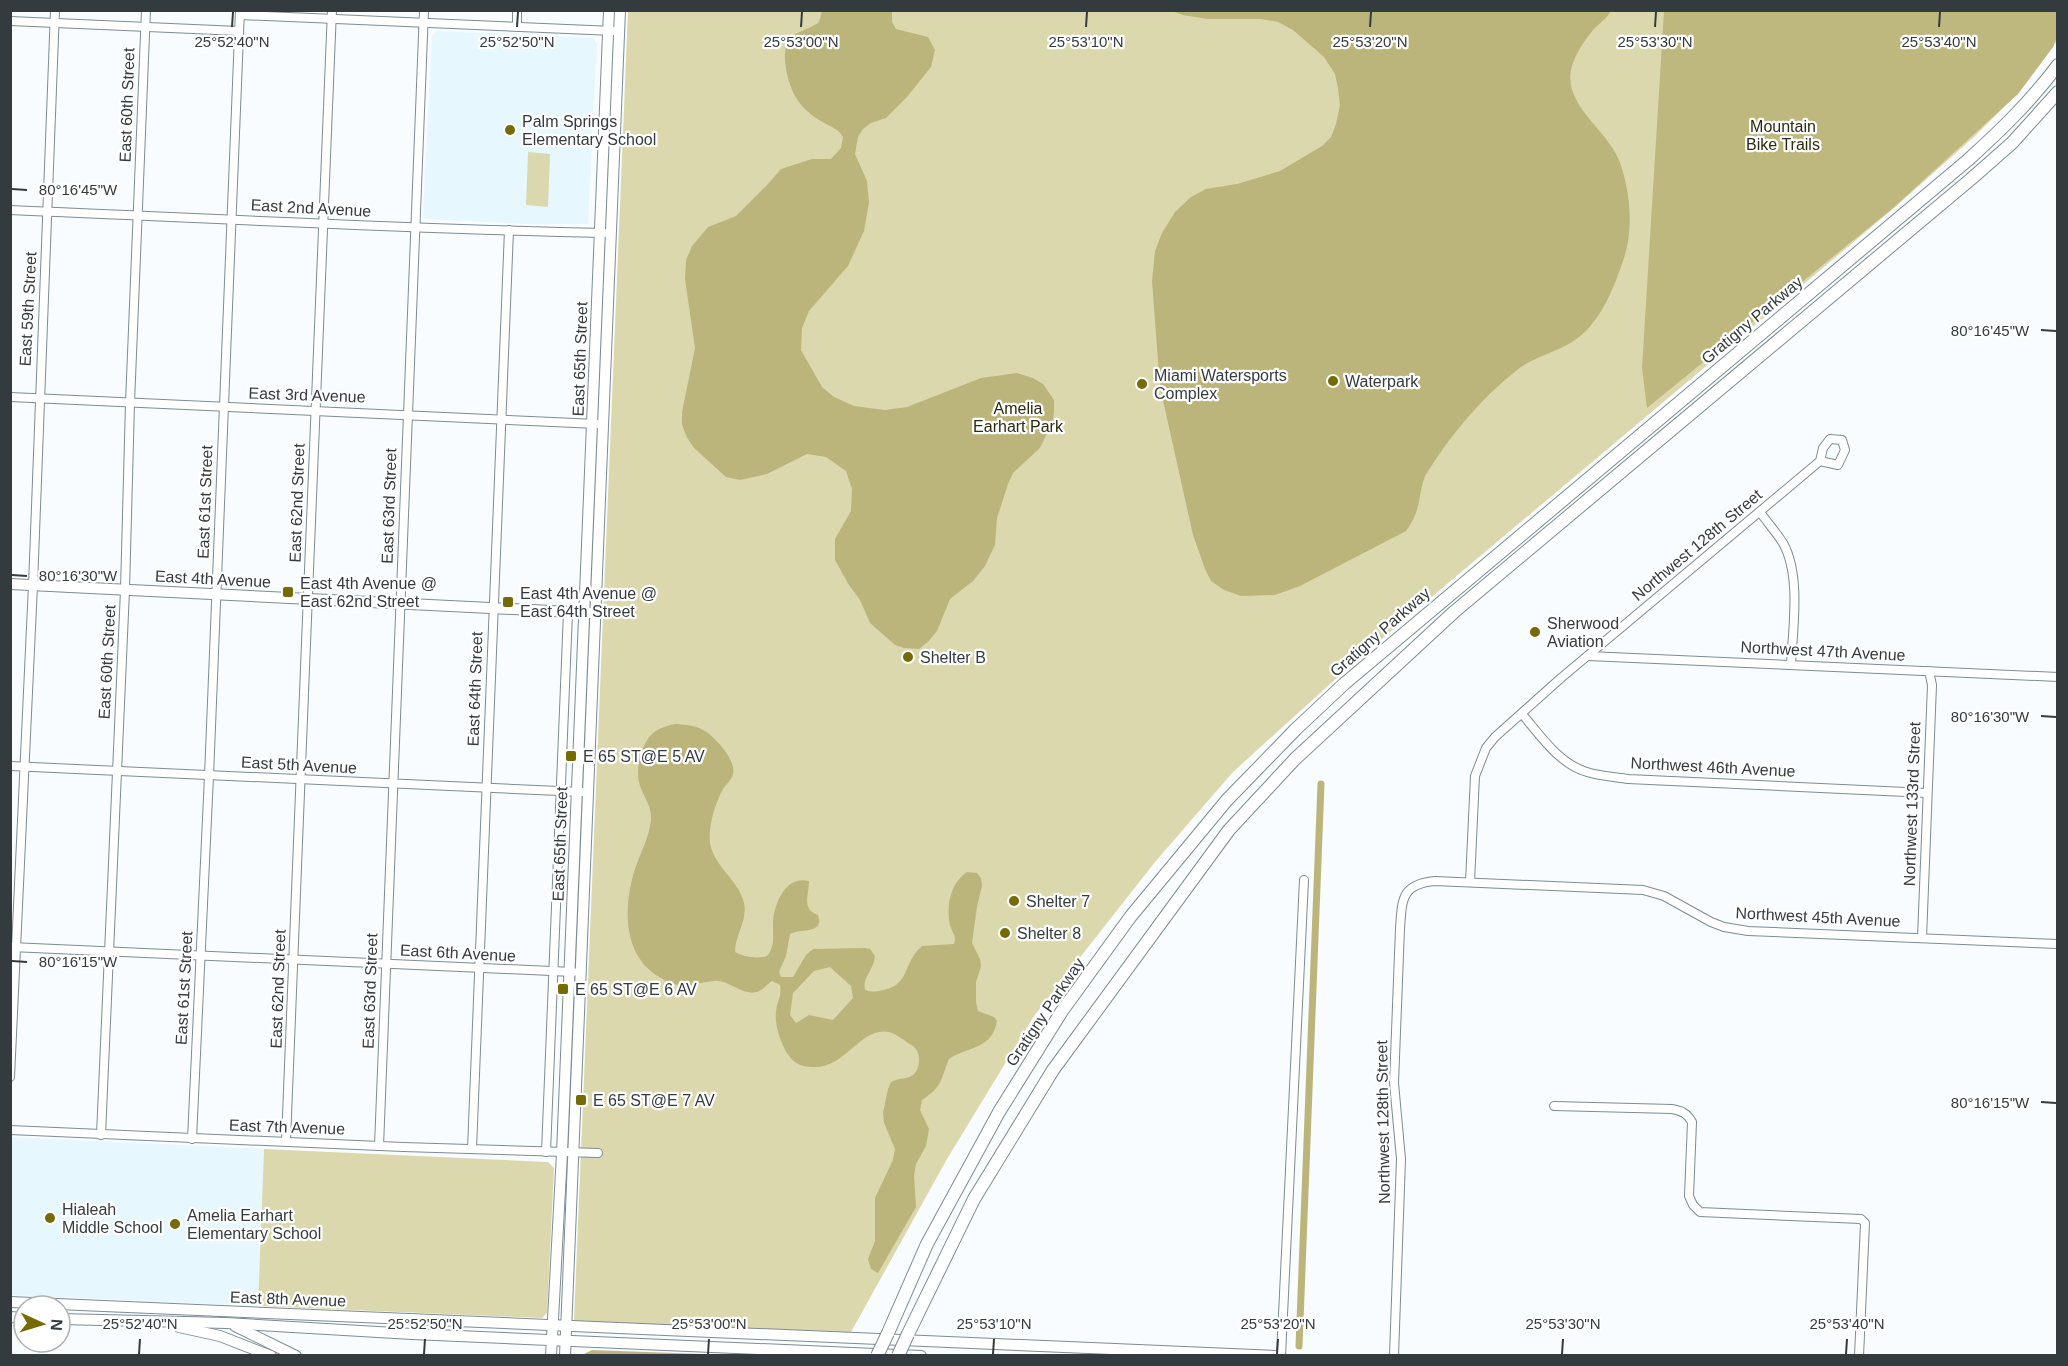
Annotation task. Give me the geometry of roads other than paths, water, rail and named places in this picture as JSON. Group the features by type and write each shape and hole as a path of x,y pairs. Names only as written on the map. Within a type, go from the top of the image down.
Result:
{"highway":[{"name":"Gratigny Parkway","path":"877,1356 927,1244 999,1112 1062,1011 1131,916 1227,800 1296,729 1344,684 1968,160 2010,122 2043,86 2058,65"},
{"name":"Gratigny Parkway","path":"897,1356 974,1199 1053,1070 1229,830 1295,759 1454,612 1971,179 2012,143 2058,92"}],"main road":[{"name":"East 65th Street","path":"565,1356 568,1153 605,233 612,29 609,10"},
{"name":"East 65th Street","path":"612,29 620,10"},
{"name":"East 4th Avenue","path":"10,584 589,613"},
{"name":"East 65th Street","path":"551,1356 568,1153"},
{"name":"East 8th Avenue","path":"10,1302 553,1325 1009,1350 1279,1356"},
{"path":"96,1319 97,1306"},
{"path":"186,1310 259,1336 296,1356"},
{"name":"East 8th Avenue","path":"72,1319 226,1323 412,1334 921,1356"},
{"path":"412,1334 413,1319"},
{"path":"137,1320 220,1336 272,1356"}],"street":[{"name":"East 59th Street","path":"10,1077 13,947 33,585 55,10"},
{"name":"East 60th Street","path":"101,1135 125,590 146,10"},
{"name":"East 63rd Street","path":"379,1146 424,10"},
{"path":"517,10 517,26"},
{"path":"240,13 332,14 423,22 612,29"},
{"name":"East 61st Street","path":"192,1139 240,13"},
{"name":"East 62nd Street","path":"286,1141 316,411 321,225 332,14"},
{"path":"10,21 239,31"},
{"name":"East 2nd Avenue","path":"10,210 321,225 605,233"},
{"name":"East 64th Street","path":"472,1149 509,230"},
{"name":"East 3rd Avenue","path":"10,397 597,424"},
{"name":"Northwest 128th Street","path":"1470,882 1475,776 1486,748 1495,737 1817,463"},
{"path":"1760,513 1783,543 1790,561 1794,586 1791,664"},
{"path":"546,1152 568,612"},
{"name":"Northwest 47th Avenue","path":"1588,656 2058,676"},
{"name":"Northwest 133rd Street","path":"1922,938 1932,685 1929,671"},
{"name":"Northwest 46th Avenue","path":"1522,714 1552,749 1572,766 1600,775 1628,779 1927,793"},
{"name":"East 5th Avenue","path":"10,766 582,792"},
{"path":"1279,1356 1304,880"},
{"name":"Northwest 45th Avenue","path":"1408,890 1428,882 1643,890 1664,896 1718,924 1748,931 2058,945"},
{"name":"Northwest 128th Street","path":"1394,1356 1401,1159 1394,1083 1400,910 1408,890"},
{"name":"East 6th Avenue","path":"13,947 575,973"},
{"path":"1554,1106 1682,1110 1692,1122 1689,1196 1693,1205 1700,1212 1856,1217 1865,1223 1859,1356"},
{"name":"East 7th Avenue","path":"10,1130 598,1154"}],"waterway":[{"path":"1299,1346 1321,784"}],"place":[{"name":"Palm Springs Elementary School","path":"510,130"},
{"name":"Waterpark","path":"1333,381"},
{"name":"Miami Watersports Complex","path":"1142,384"},
{"name":"East 4th Avenue @ East 62nd Street","path":"288,592"},
{"name":"East 4th Avenue @ East 64th Street","path":"508,602"},
{"name":"Sherwood Aviation","path":"1535,632"},
{"name":"Shelter B","path":"908,657"},
{"name":"E 65 ST@E 5 AV","path":"571,756"},
{"name":"Shelter 7","path":"1014,901"},
{"name":"Shelter 8","path":"1005,933"},
{"name":"E 65 ST@E 6 AV","path":"563,989"},
{"name":"E 65 ST@E 7 AV","path":"581,1100"},
{"name":"Hialeah Middle School","path":"50,1218"},
{"name":"Amelia Earhart Elementary School","path":"175,1224"}],"park label":[{"name":"Mountain Bike Trails","path":"1783,135"},
{"name":"Amelia Earhart Park","path":"1018,417"}]}
